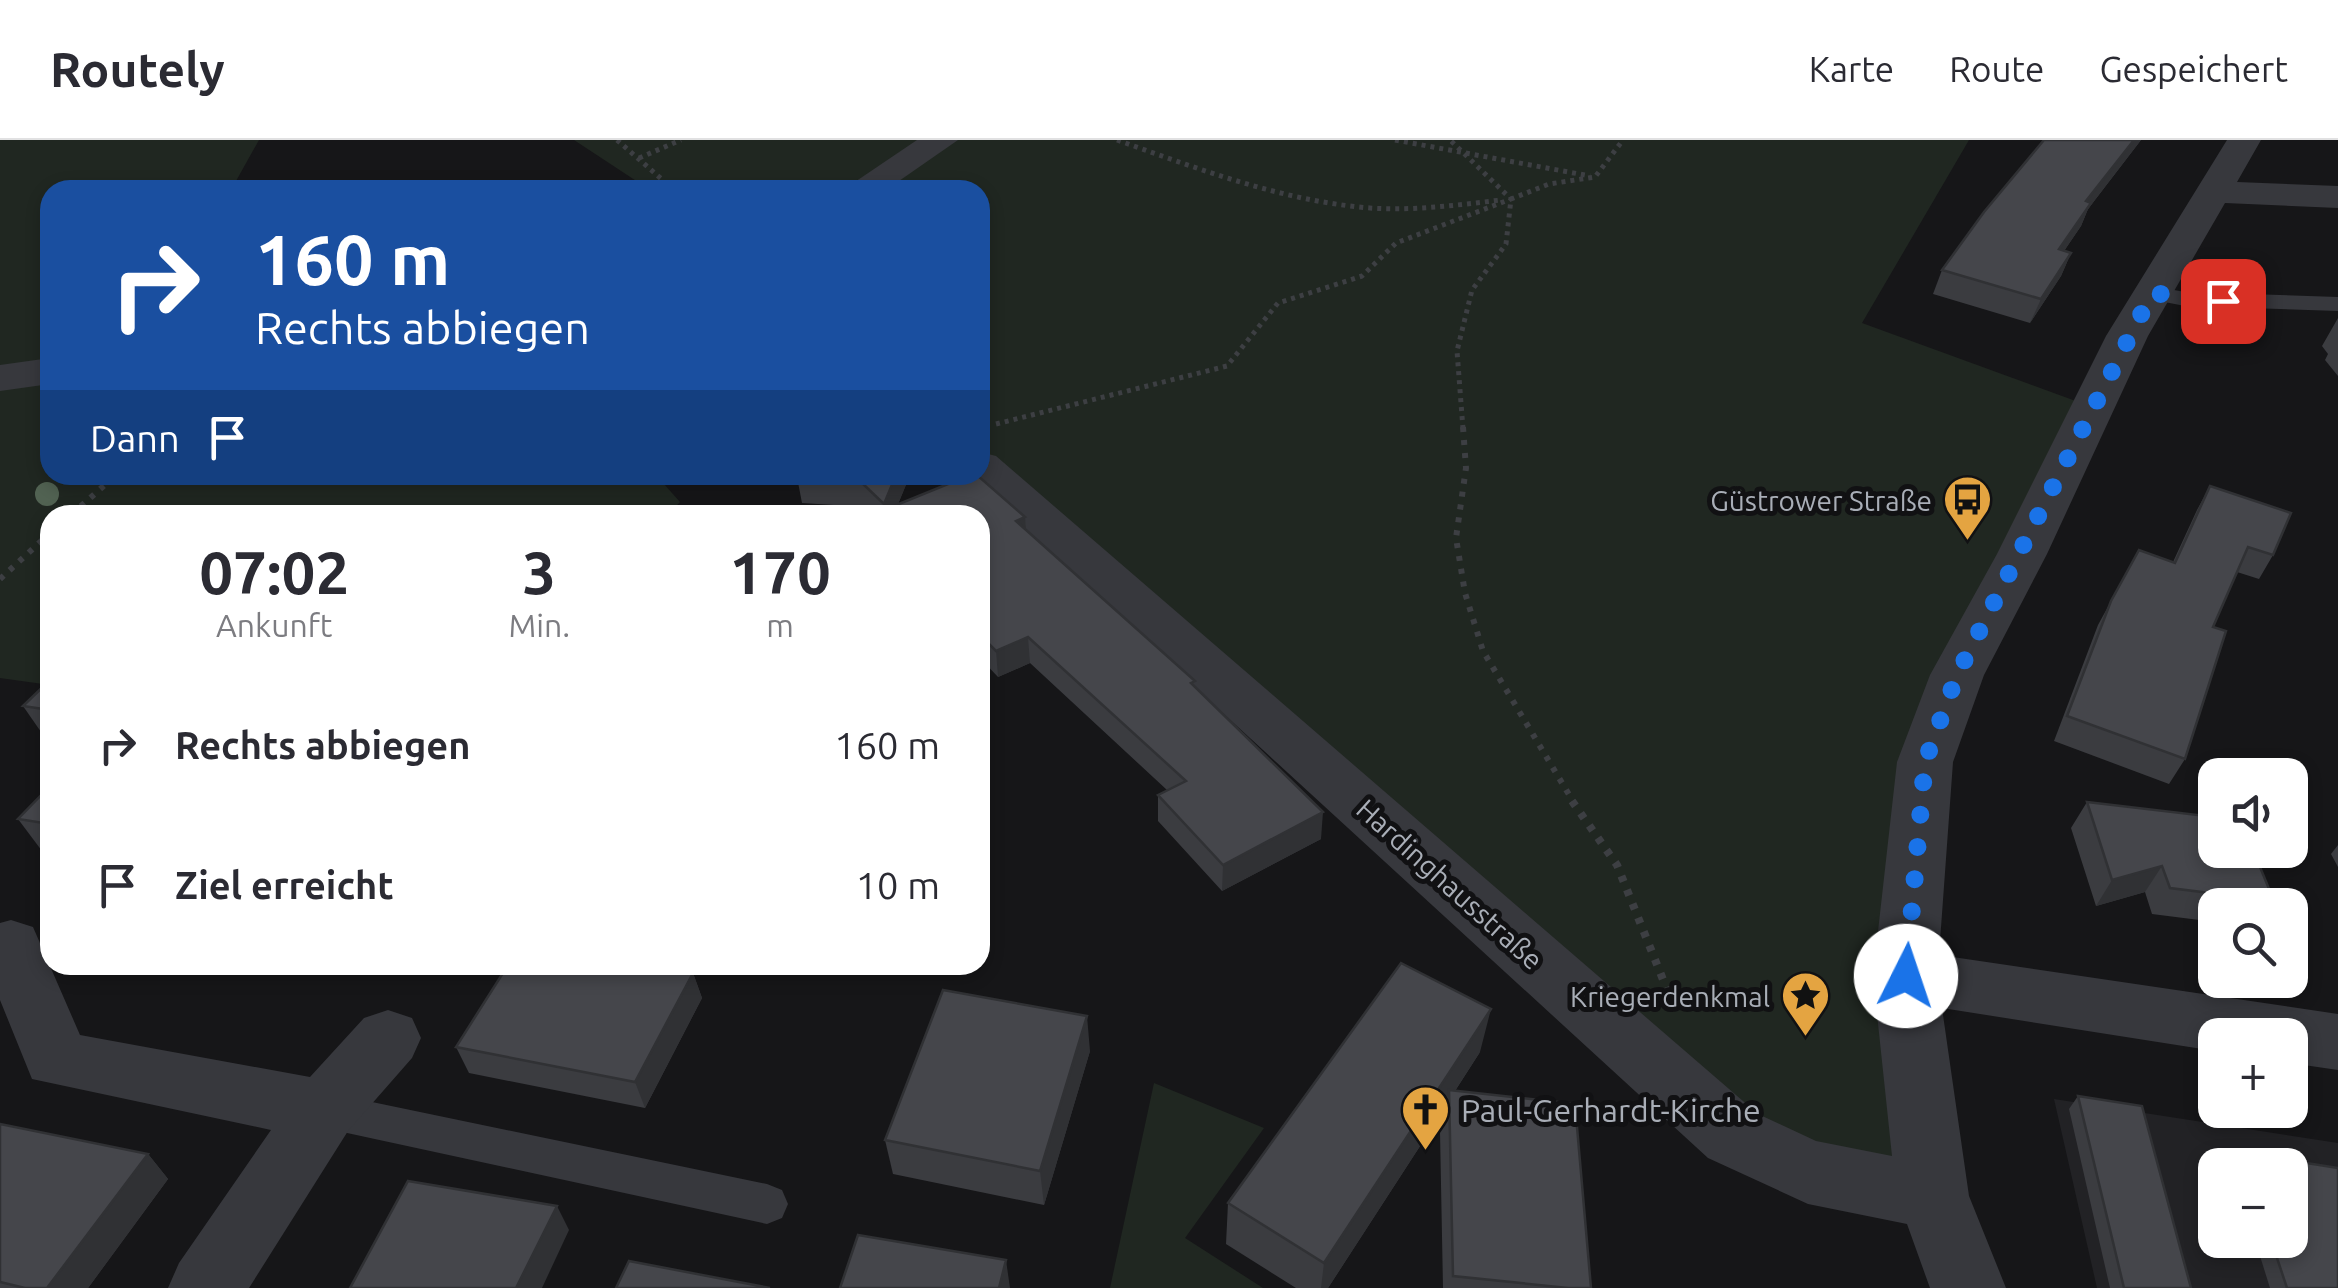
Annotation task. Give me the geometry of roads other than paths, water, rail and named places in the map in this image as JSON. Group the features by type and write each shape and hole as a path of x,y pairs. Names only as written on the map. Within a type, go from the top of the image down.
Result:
{"street":[{"path":"878,180 940,140"},
{"path":"1968,1288 1933,1196 1906,976 1925,762 1957,675 2152,293 2244,140"},
{"path":"2210,192 2338,197"},
{"path":"0,378 40,372"},
{"name":"Hardinghausstraße","path":"990,475 1733,1136 1808,1172 1933,1196"},
{"path":"11,945 56,1059 324,1110"},
{"path":"1906,976 2338,1042"},
{"path":"206,1288 324,1110 388,1038"}],"lane":[{"path":"2152,293 2185,300 2338,304"},
{"path":"324,1110 767,1204"}],"place":[{"name":"Güstrower Straße","path":"1967,542"},
{"name":"Kriegerdenkmal","path":"1805,1038"},
{"name":"Paul-Gerhardt-Kirche","path":"1426,1152"}]}
